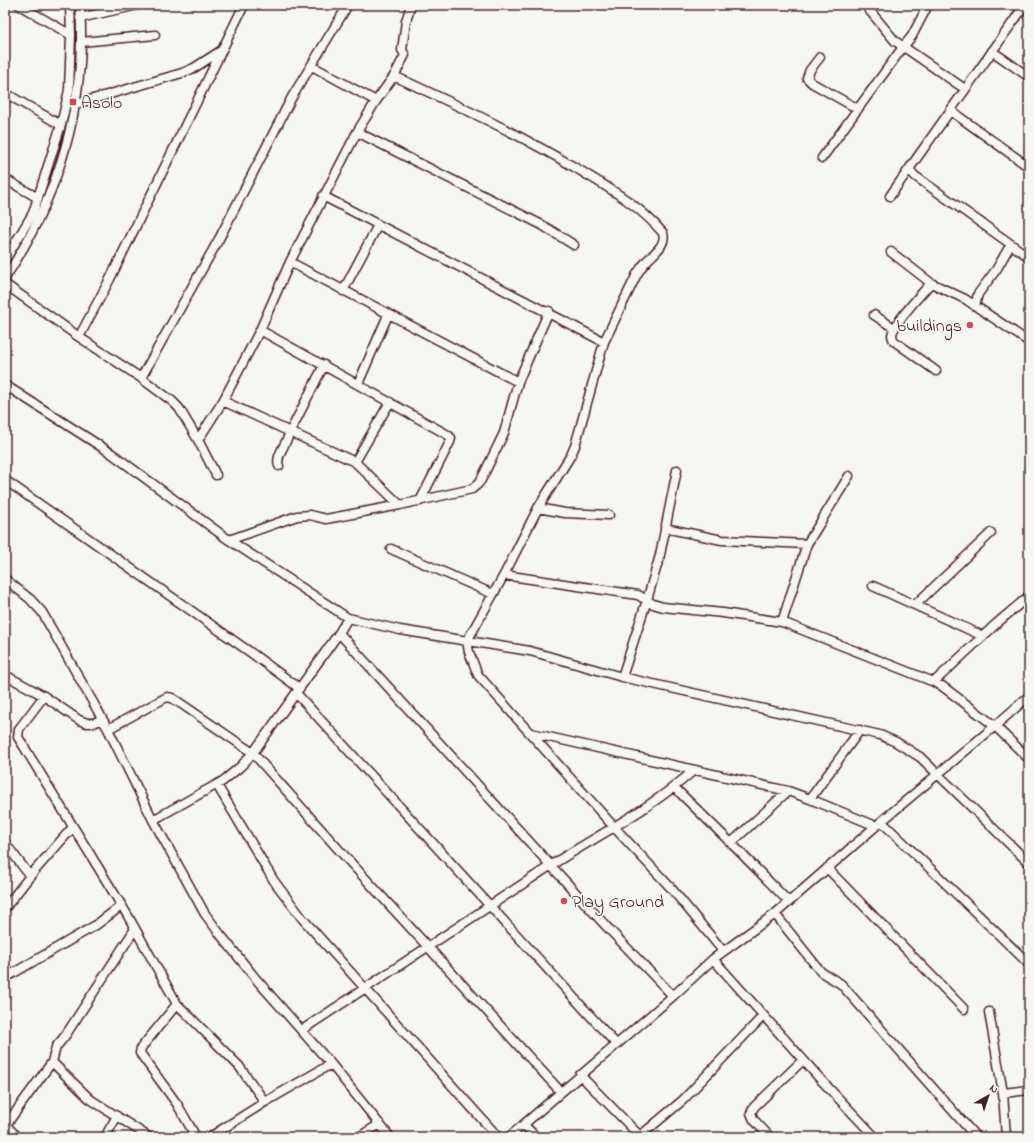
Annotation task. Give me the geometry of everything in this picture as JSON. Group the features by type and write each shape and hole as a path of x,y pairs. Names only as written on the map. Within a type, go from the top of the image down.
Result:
{"street":[{"path":"19,5 71,35"},
{"path":"5,260 33,213 61,125 69,90 71,35 70,5"},
{"path":"5,278 41,215 50,195 69,137 76,104 81,42 80,5"},
{"path":"80,18 138,5"},
{"path":"79,337 110,279 244,5"},
{"path":"142,378 219,239 292,97 348,5"},
{"path":"198,440 223,401 260,330 290,262 357,132 406,55 402,50 406,21 412,5"},
{"path":"865,5 895,41 902,47 965,90"},
{"path":"822,158 902,47 912,36 928,5"},
{"path":"890,196 1025,5"},
{"path":"81,42 155,35"},
{"path":"76,104 182,73 194,68 222,50"},
{"path":"992,51 1029,78"},
{"path":"820,57 810,70 807,78 812,83 858,109"},
{"path":"312,66 376,101"},
{"path":"394,76 441,97 549,152 626,198 639,208 663,233 664,238 662,243 643,264 637,274 604,342 575,446 538,508 468,641 469,652 478,674 614,828 672,888 723,951"},
{"path":"5,93 61,125"},
{"path":"951,111 1029,167"},
{"path":"357,132 542,225 574,245"},
{"path":"909,169 915,176 1029,257"},
{"path":"5,179 38,198"},
{"path":"323,196 548,311 604,342"},
{"path":"343,290 378,225"},
{"path":"975,306 978,294 996,270 1011,244"},
{"path":"891,252 931,283 965,299 1029,342"},
{"path":"290,262 388,315 518,382"},
{"path":"931,283 894,328 892,334 894,341 936,371"},
{"path":"5,284 79,337 142,378 172,401 179,408 216,475"},
{"path":"965,299 978,294"},
{"path":"229,540 297,516 310,515 326,519 400,506 472,489 478,484 504,433 518,382 548,311"},
{"path":"358,384 388,315"},
{"path":"874,315 894,328"},
{"path":"260,330 390,402 451,438 420,501"},
{"path":"279,466 279,454 287,441 290,432 324,365"},
{"path":"5,385 111,453 229,540 348,618 400,630 530,651 622,676 880,735 896,742 920,757 1029,863"},
{"path":"223,401 355,462 400,506"},
{"path":"355,462 390,402"},
{"path":"622,676 660,555 677,470"},
{"path":"782,622 807,544 849,476"},
{"path":"5,480 250,652 297,691 616,1044"},
{"path":"538,508 565,513 609,515"},
{"path":"665,528 722,540 807,544"},
{"path":"915,605 991,533"},
{"path":"391,549 493,594"},
{"path":"504,575 638,595 653,604 663,607 731,614 782,622 942,686 995,726 1029,759"},
{"path":"5,579 30,599 42,612 108,729 153,820 195,897 220,934 256,979 331,1064 390,1137"},
{"path":"872,586 983,636"},
{"path":"934,682 983,636 1029,596"},
{"path":"153,820 217,785 241,766 253,753 339,633 348,618"},
{"path":"339,633 606,926 673,996"},
{"path":"5,675 44,696 83,721 94,723 102,719"},
{"path":"44,696 19,729 18,738 135,929 177,1004 239,1066 265,1102"},
{"path":"509,1137 673,996 713,959 789,902 1029,696"},
{"path":"108,729 167,697 180,703 253,753 340,851 561,1092"},
{"path":"810,799 860,730"},
{"path":"531,734 788,791 879,824 1029,964"},
{"path":"302,1030 490,906 614,828 674,788 694,770"},
{"path":"217,785 274,881 302,918 498,1137"},
{"path":"674,788 789,902"},
{"path":"731,843 788,791"},
{"path":"5,908 30,876 73,827"},
{"path":"5,843 30,876"},
{"path":"827,868 964,1009"},
{"path":"5,978 96,925 121,906"},
{"path":"774,914 821,972 841,984 976,1137"},
{"path":"17,1137 5,1124 52,1062 56,1047 65,1036 135,929"},
{"path":"713,959 803,1060 875,1137"},
{"path":"177,1004 141,1048 140,1053 176,1104 196,1137"},
{"path":"989,1012 1003,1094 1006,1137"},
{"path":"580,1075 639,1137 683,1100 763,1016"},
{"path":"770,1137 754,1120 751,1113 754,1107 803,1060"},
{"path":"52,1062 85,1095 149,1137"},
{"path":"210,1137 265,1102 331,1064"},
{"path":"1003,1094 1029,1090"},
{"path":"105,1137 117,1116"},
{"path":"359,1137 380,1124"},
{"path":"524,1125 536,1137"}],"place":[{"name":"Asolo","path":"73,102"},
{"name":"buildings","path":"970,325"},
{"name":"Play Ground","path":"564,901"}]}
